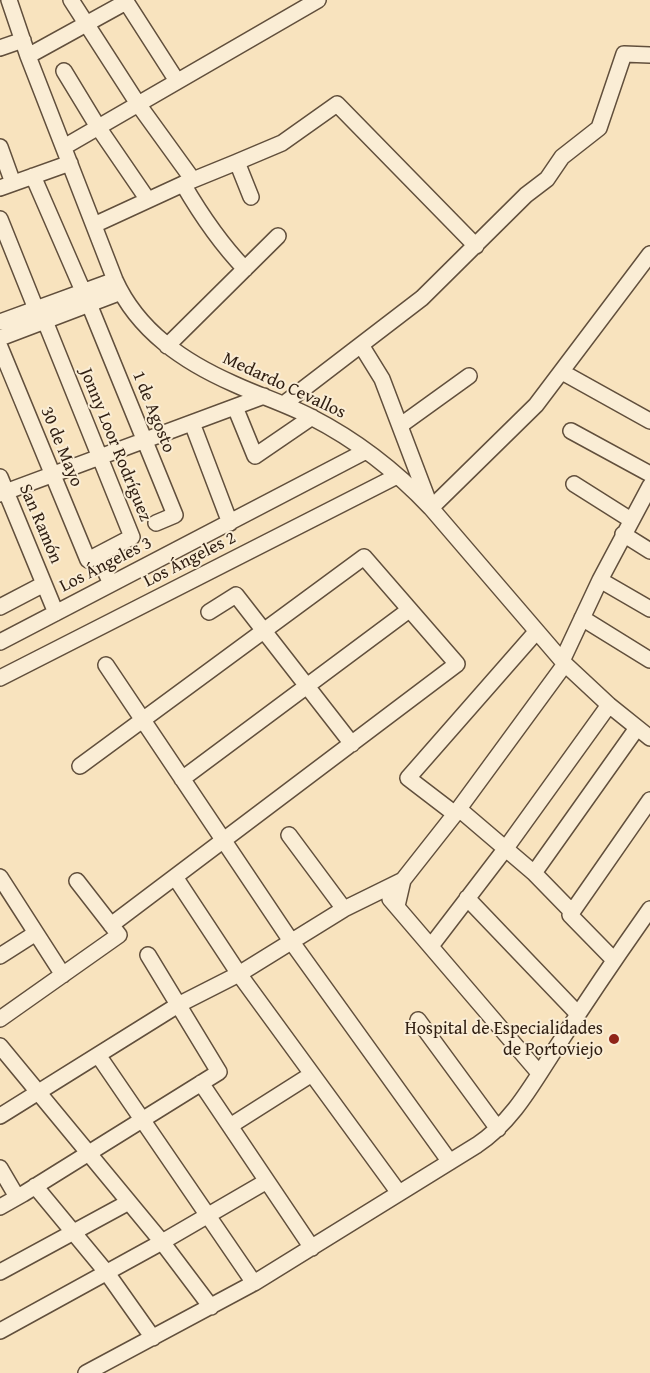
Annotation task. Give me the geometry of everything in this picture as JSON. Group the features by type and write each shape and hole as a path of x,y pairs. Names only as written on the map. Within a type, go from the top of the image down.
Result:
{"street":[{"name":"Medardo Cevallos","path":"9,0 28,56 118,286 143,324 167,346 205,370 264,396 285,403 342,434 397,476 431,508 563,663 636,728 650,738"},
{"path":"71,0 188,182 210,228 226,250 245,269"},
{"path":"64,147 318,0"},
{"path":"28,56 126,1 177,82"},
{"path":"0,48 23,40"},
{"path":"285,403 422,298 526,196 547,179 562,157 599,128 624,54 650,55"},
{"path":"64,71 98,127 148,200"},
{"path":"94,226 188,182 282,144 337,104 476,246"},
{"path":"0,147 6,185 70,162"},
{"path":"237,162 251,197"},
{"name":"1 de Agosto","path":"33,176 86,298 174,515 156,523"},
{"name":"Jonny Loor Rodríguez","path":"0,219 132,537 93,558"},
{"path":"167,346 278,236"},
{"path":"361,345 382,379 431,508 536,405 650,254"},
{"path":"0,338 40,315 118,286"},
{"path":"0,322 40,315"},
{"name":"30 de Mayo","path":"0,347 53,475 93,558 111,584"},
{"path":"562,372 650,421"},
{"path":"401,425 469,376"},
{"path":"3,493 264,396"},
{"path":"234,407 255,456 312,417"},
{"path":"192,423 230,522"},
{"path":"571,432 650,474"},
{"name":"Los Ángeles 3","path":"0,642 366,452"},
{"name":"Los Ángeles 2","path":"0,678 397,476"},
{"name":"San Ramón","path":"0,477 3,493 56,613"},
{"path":"574,484 631,520"},
{"path":"397,906 404,880 458,812 563,663 582,618 623,534 648,493"},
{"path":"623,534 650,551"},
{"path":"80,766 364,557 457,664 111,925"},
{"path":"600,580 650,609"},
{"path":"0,606 44,584"},
{"path":"209,612 236,594 352,744"},
{"path":"182,779 409,610"},
{"path":"582,618 650,660"},
{"path":"536,632 408,778 506,848 534,873 572,912"},
{"path":"106,665 291,941 450,1162"},
{"path":"431,946 506,848 610,705"},
{"path":"534,873 636,728"},
{"path":"614,960 570,915 650,800"},
{"path":"289,835 344,909"},
{"path":"174,876 239,974 399,1194"},
{"path":"0,877 4,893 36,933 62,975"},
{"path":"0,1116 178,1004 239,974 344,909 404,880"},
{"path":"0,1019 119,935 77,881"},
{"path":"383,890 539,1073"},
{"path":"467,898 578,1014"},
{"path":"86,1373 254,1283 477,1145 498,1129 518,1106 614,960 650,909"},
{"path":"0,956 36,933"},
{"path":"0,1207 219,1072 148,955"},
{"path":"418,1020 498,1129"},
{"path":"0,1046 162,1242 211,1307"},
{"path":"98,1055 254,1283"},
{"path":"230,1126 312,1074"},
{"path":"200,1083 312,1248"},
{"path":"0,1168 17,1198"},
{"path":"0,1331 107,1273 267,1181"},
{"path":"36,1186 107,1273 153,1338"},
{"path":"0,1272 129,1202"}],"place":[{"name":"Hospital de Especialidades de Portoviejo","path":"614,1039"}]}
